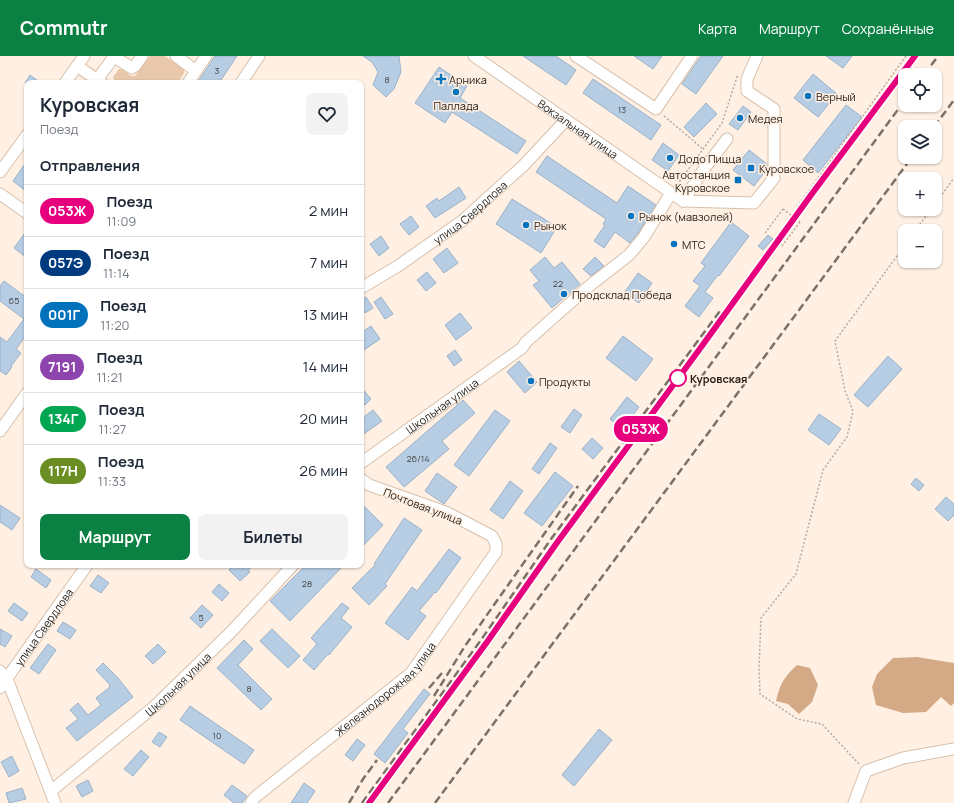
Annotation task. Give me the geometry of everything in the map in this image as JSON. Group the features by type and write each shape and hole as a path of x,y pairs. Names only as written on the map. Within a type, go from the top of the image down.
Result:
{"street":[{"path":"67,80 84,56"},
{"path":"101,80 113,58 116,58 132,68 142,56"},
{"path":"176,56 196,70"},
{"path":"190,80 206,56"},
{"path":"243,80 259,56"},
{"name":"Вокзальная улица","path":"474,56 683,201"},
{"path":"576,56 656,109 692,56"},
{"path":"683,201 754,203 774,178 774,109 747,91 747,79 757,56"},
{"path":"77,66 98,80"},
{"name":"улица Свердлова","path":"364,286 398,266 462,221 523,166 566,120"},
{"path":"0,172 24,139"},
{"path":"683,201 704,169 727,139"},
{"name":"Школьная улица","path":"364,461 522,348 526,342 588,287 629,255 644,237 671,193"},
{"path":"0,194 24,211"},
{"path":"0,431 24,397"},
{"name":"Почтовая улица","path":"365,482 448,513 492,536 496,544 496,552"},
{"name":"Железнодорожная улица","path":"251,803 254,798 411,674 496,552"},
{"name":"улица Свердлова","path":"2,679 85,568"},
{"name":"Школьная улица","path":"51,792 155,706 231,632 291,568"},
{"path":"2,679 55,803"},
{"path":"854,803 866,771 903,758 954,749"}],"path":[{"path":"797,207 906,56"},
{"path":"671,193 722,123 735,81 741,68"},
{"path":"656,109 703,148"},
{"path":"942,194 954,178"},
{"path":"766,233 783,209 800,222 782,246"},
{"path":"866,771 822,724 797,719 760,694 759,668 761,618 796,574 823,470 847,437 853,411 845,391 835,341 898,255"}],"shaded area":[{"path":"150,56 165,56 184,69 184,73 180,80 114,80 113,77 119,69 122,69 131,76 135,76"},
{"path":"917,657 954,663 954,703 951,706 941,697 926,712 903,713 876,705 872,687 877,674 893,658"},
{"path":"797,665 810,668 818,685 812,702 799,714 788,704 776,701 783,681"}],"building":[{"path":"215,56 237,56 221,80 199,80"},
{"path":"363,56 399,56 401,72 394,89 386,97 373,85 378,72 372,62"},
{"path":"523,56 556,56 576,70 566,85"},
{"path":"634,56 662,56 653,69"},
{"path":"701,56 723,56 696,94 682,84"},
{"path":"826,56 852,56 843,68"},
{"path":"439,67 467,86 460,98 526,141 517,154 452,112 445,123 415,103"},
{"path":"813,74 837,94 818,117 794,98"},
{"path":"30,75 37,80 27,80"},
{"path":"593,79 661,125 651,140 583,93"},
{"path":"706,103 717,114 694,137 684,127"},
{"path":"846,105 862,117 818,173 803,160"},
{"name":"Медея","path":"743,106 751,112 738,130 729,124"},
{"path":"663,143 679,155 668,171 652,160"},
{"name":"Куровское","path":"749,150 767,164 767,169 754,186 733,170"},
{"path":"547,156 617,203 628,186 656,205 630,243 615,232 604,248 594,241 605,225 603,224 606,219 536,172"},
{"path":"24,165 24,190 13,181"},
{"path":"459,187 466,198 435,218 426,206 437,198 439,201"},
{"name":"Рынок","path":"512,199 557,227 541,253 496,224"},
{"path":"411,216 419,227 409,235 400,224"},
{"path":"731,222 749,236 705,292 713,298 699,317 685,306 700,286 693,281 705,266 701,263"},
{"path":"24,234 24,256 14,248"},
{"path":"768,235 773,239 763,250 758,246"},
{"path":"381,236 389,248 379,256 370,244"},
{"path":"447,248 458,263 444,273 433,259"},
{"name":"Рынок","path":"545,257 554,268 562,262 580,284 552,308 533,285 539,281 530,270"},
{"path":"595,257 604,266 591,276 583,269"},
{"path":"427,272 436,283 426,291 417,280"},
{"path":"638,273 652,283 639,303 624,293"},
{"path":"4,281 24,296 24,319 0,301 0,286"},
{"path":"366,297 373,308 365,313 364,311 364,298"},
{"path":"381,297 393,314 385,319 374,302"},
{"path":"460,313 472,328 456,340 445,325"},
{"path":"24,319 24,338 16,349 21,353 6,375 0,371 0,337 7,342"},
{"path":"371,326 380,339 364,350 364,331"},
{"path":"623,336 653,359 636,381 606,358"},
{"path":"455,350 462,360 454,366 447,356"},
{"path":"888,356 902,369 868,407 854,395"},
{"path":"519,361 537,382 525,393 507,372"},
{"path":"364,391 371,399 365,405 364,404"},
{"path":"627,397 639,407 622,429 610,419"},
{"path":"463,400 475,413 442,441 449,449 404,487 386,467"},
{"path":"574,409 582,415 570,433 561,427"},
{"path":"373,410 382,421 364,434 364,417"},
{"path":"495,410 510,421 469,476 454,465"},
{"path":"819,414 841,429 829,445 808,430"},
{"path":"592,438 603,448 593,459 582,449"},
{"path":"550,443 557,448 539,474 532,469"},
{"path":"555,472 573,486 542,526 524,513"},
{"path":"437,473 457,487 444,504 425,491"},
{"path":"916,478 924,485 919,491 911,484"},
{"path":"510,481 523,491 503,519 490,510"},
{"path":"946,497 954,504 954,515 948,521 935,509"},
{"path":"0,505 20,518 12,530 0,522"},
{"path":"364,506 383,525 364,545"},
{"path":"404,518 422,530 385,584 387,586 369,605 352,588 375,565 374,564"},
{"path":"449,549 461,558 436,593 435,592 419,611 426,616 408,640 385,623 412,587 417,591"},
{"path":"231,568 250,568 248,571 250,572 240,581 229,570"},
{"path":"303,568 341,568 290,621 270,601"},
{"path":"36,569 51,580 46,588 31,577"},
{"path":"98,575 109,583 101,593 90,586"},
{"path":"219,584 229,593 222,601 212,592"},
{"path":"14,603 28,613 22,621 8,611"},
{"path":"342,603 349,608 341,618 352,627 329,655 328,654 314,670 303,660 317,644 311,638"},
{"path":"202,605 213,615 201,628 190,618"},
{"path":"63,622 76,630 70,639 57,631"},
{"path":"0,629 12,636 5,647 0,644"},
{"path":"272,629 300,656 288,668 260,641"},
{"path":"244,640 253,649 238,665 272,699 261,710 217,668"},
{"path":"48,644 56,650 39,674 30,668"},
{"path":"158,644 166,652 153,664 145,656"},
{"path":"103,663 118,678 133,697 77,741 66,728 78,719 70,710 78,703 88,715 101,705 96,698 110,687 110,685 96,670"},
{"path":"424,689 430,694 403,729 408,733 385,763 374,754"},
{"path":"190,706 254,750 244,764 180,720"},
{"path":"599,729 612,740 574,786 562,775"},
{"path":"159,732 167,737 160,747 152,742"},
{"path":"357,739 365,745 353,761 345,755"},
{"path":"141,750 149,757 133,776 124,769"},
{"path":"12,756 19,771 9,777 1,762"},
{"path":"88,780 93,791 82,797 76,786"},
{"path":"304,783 315,791 307,803 291,803"},
{"path":"232,785 247,796 242,803 234,803 224,795"},
{"path":"22,788 26,799 9,803 6,793"}],"railway":[{"path":"369,803 487,643 556,544 811,195 915,56"},
{"path":"929,68 938,56"},
{"path":"939,120 954,100"},
{"path":"388,803 898,110"},
{"path":"435,803 907,164"},
{"path":"362,803 481,640 551,539 720,311"},
{"path":"434,696 465,646 578,486"},
{"path":"429,688 442,673"},
{"path":"349,803 363,779 377,760"}],"train":[{"name":"053Ж","path":"369,803 811,195 915,56"}],"place":[{"name":"Арника","path":"441,79"},
{"name":"Паллада","path":"456,92"},
{"name":"Верный","path":"808,96"},
{"name":"Медея","path":"740,118"},
{"name":"Додо Пицца","path":"670,158"},
{"name":"Куровское","path":"751,168"},
{"name":"Автостанция Куровское","path":"738,180"},
{"name":"Рынок (мавзолей)","path":"631,216"},
{"name":"Рынок","path":"526,225"},
{"name":"МТС","path":"674,244"},
{"name":"Продсклад Победа","path":"564,294"},
{"name":"Куровская","path":"678,378"},
{"name":"Продукты","path":"531,381"}]}
